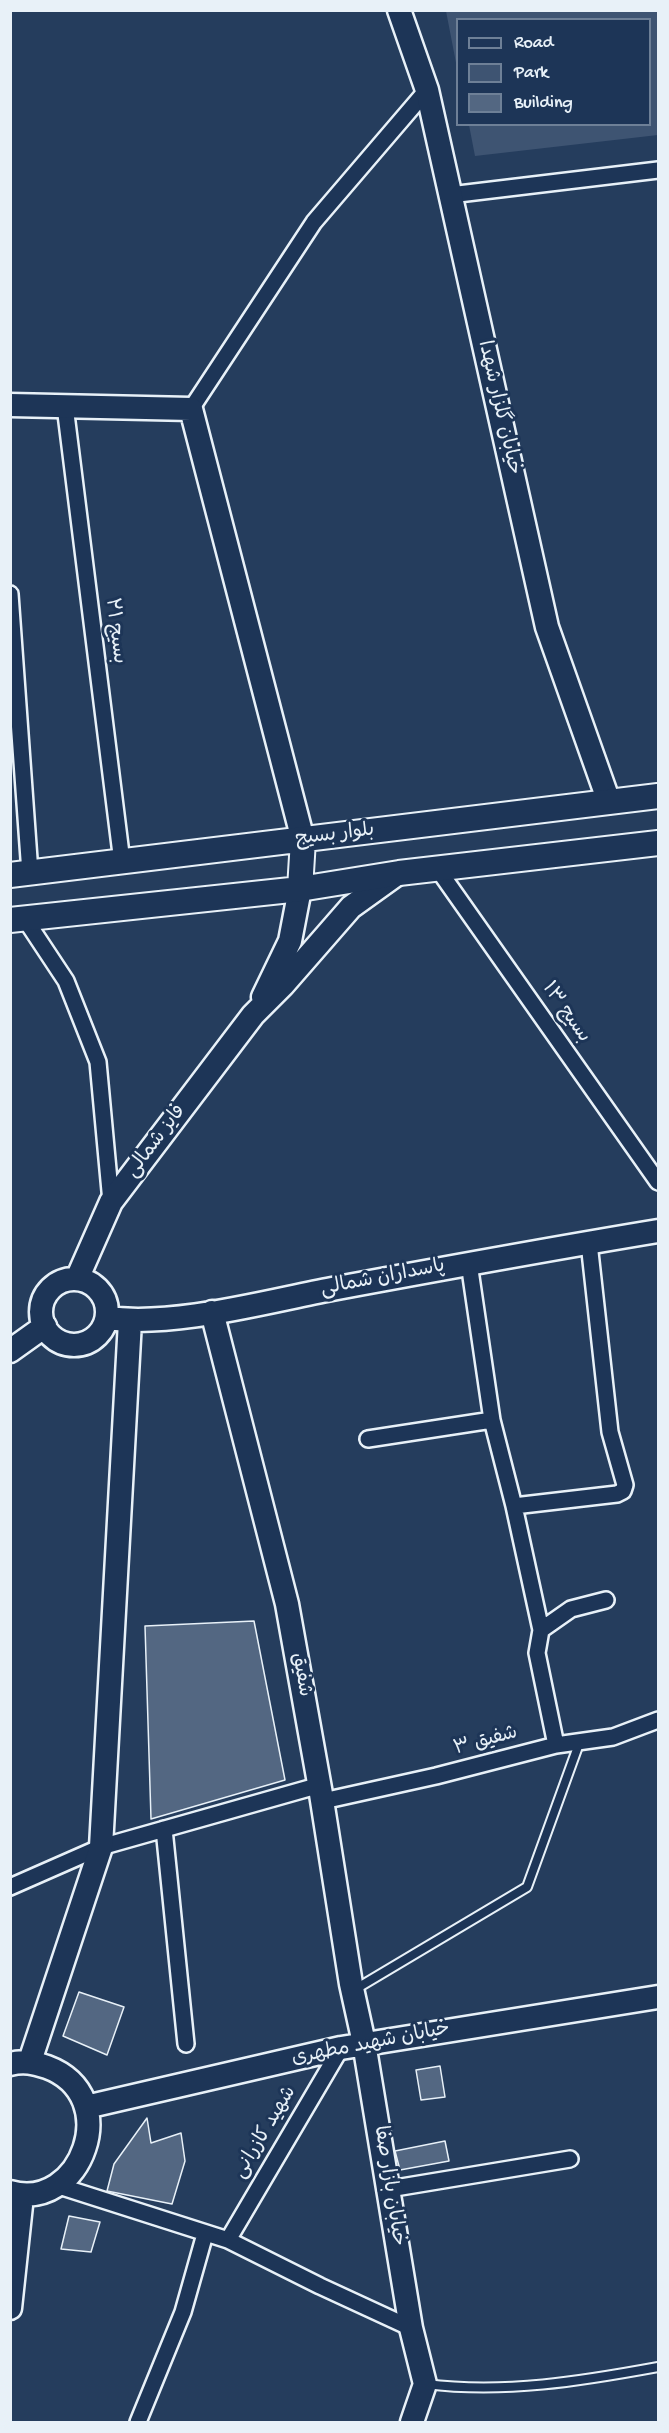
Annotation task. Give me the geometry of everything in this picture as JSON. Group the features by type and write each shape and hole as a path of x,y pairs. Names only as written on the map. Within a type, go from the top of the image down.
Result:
{"main road":[{"name":"خیابان گلزار شهدا","path":"399,10 427,90 548,627 609,802"},
{"path":"10,405 191,409 303,840 300,889"},
{"name":"بلوار بسیج","path":"20,874 658,796"},
{"path":"18,920 300,889 437,868 658,843"},
{"name":"فایز شمالی","path":"77,1279 111,1202 254,1015 284,985 351,907 399,873"},
{"name":"فایز شمالی","path":"254,1015 290,941 300,889"},
{"name":"پاسداران شمالی","path":"107,1317 130,1321 212,1312 469,1263 658,1231"},
{"path":"77,1279 90,1282 101,1291 106,1304 107,1317 102,1330 92,1340 79,1344 59,1340 45,1326 42,1313 44,1299 52,1288 63,1281 77,1279"},
{"name":"شفیق","path":"212,1312 287,1604 321,1793 352,1990 364,2043"},
{"path":"10,2308 16,2194 57,2185 74,2171 85,2151 90,2129 86,2107 75,2087 58,2072 20,2062 101,1847 130,1321"},
{"path":"11,1351 45,1326"},
{"name":"خیابان شهید مطهری","path":"86,2107 364,2043 658,1997"},
{"name":"خیابان بازار صفا","path":"364,2043 411,2328"},
{"path":"411,2328 425,2384 412,2422"}],"street":[{"path":"191,409 314,222 427,90"},
{"path":"450,195 658,170"},
{"name":"بسیج ۲۱","path":"64,406 122,862"},
{"path":"10,594 20,874"},
{"name":"بسیج ۱۳","path":"437,868 658,1182"},
{"path":"18,920 66,981 98,1062 111,1202"},
{"path":"514,1506 616,1494 623,1491 625,1485 610,1432 589,1243"},
{"path":"469,1263 492,1420 514,1506 541,1630 537,1653 556,1745"},
{"path":"368,1438 492,1420"},
{"path":"541,1630 571,1610 606,1600"},
{"name":"شفیق ۳","path":"10,1887 101,1847 164,1829 321,1793 436,1776 556,1745 613,1737 658,1720"},
{"path":"164,1829 186,2044"},
{"name":"شهید کازرانی","path":"228,2240 341,2048"},
{"path":"389,2189 570,2159"},
{"path":"57,2185 228,2240 411,2328"},
{"path":"138,2422 183,2312 205,2234"}],"lane":[{"path":"352,1990 527,1887 580,1742"},
{"path":"425,2384 459,2388 576,2382 658,2367"}],"green space":[{"path":"446,11 658,11 658,135 475,156 469,126 651,126 651,18 456,18 456,63"}],"building":[{"path":"254,1621 285,1780 151,1819 145,1626"},
{"path":"79,1992 124,2007 107,2055 63,2036"},
{"path":"440,2066 445,2097 421,2100 416,2070"},
{"path":"147,2118 151,2143 181,2133 185,2161 172,2204 107,2191 114,2164"},
{"path":"445,2141 449,2161 400,2170 395,2151"},
{"path":"69,2216 100,2222 91,2252 61,2249"}]}
